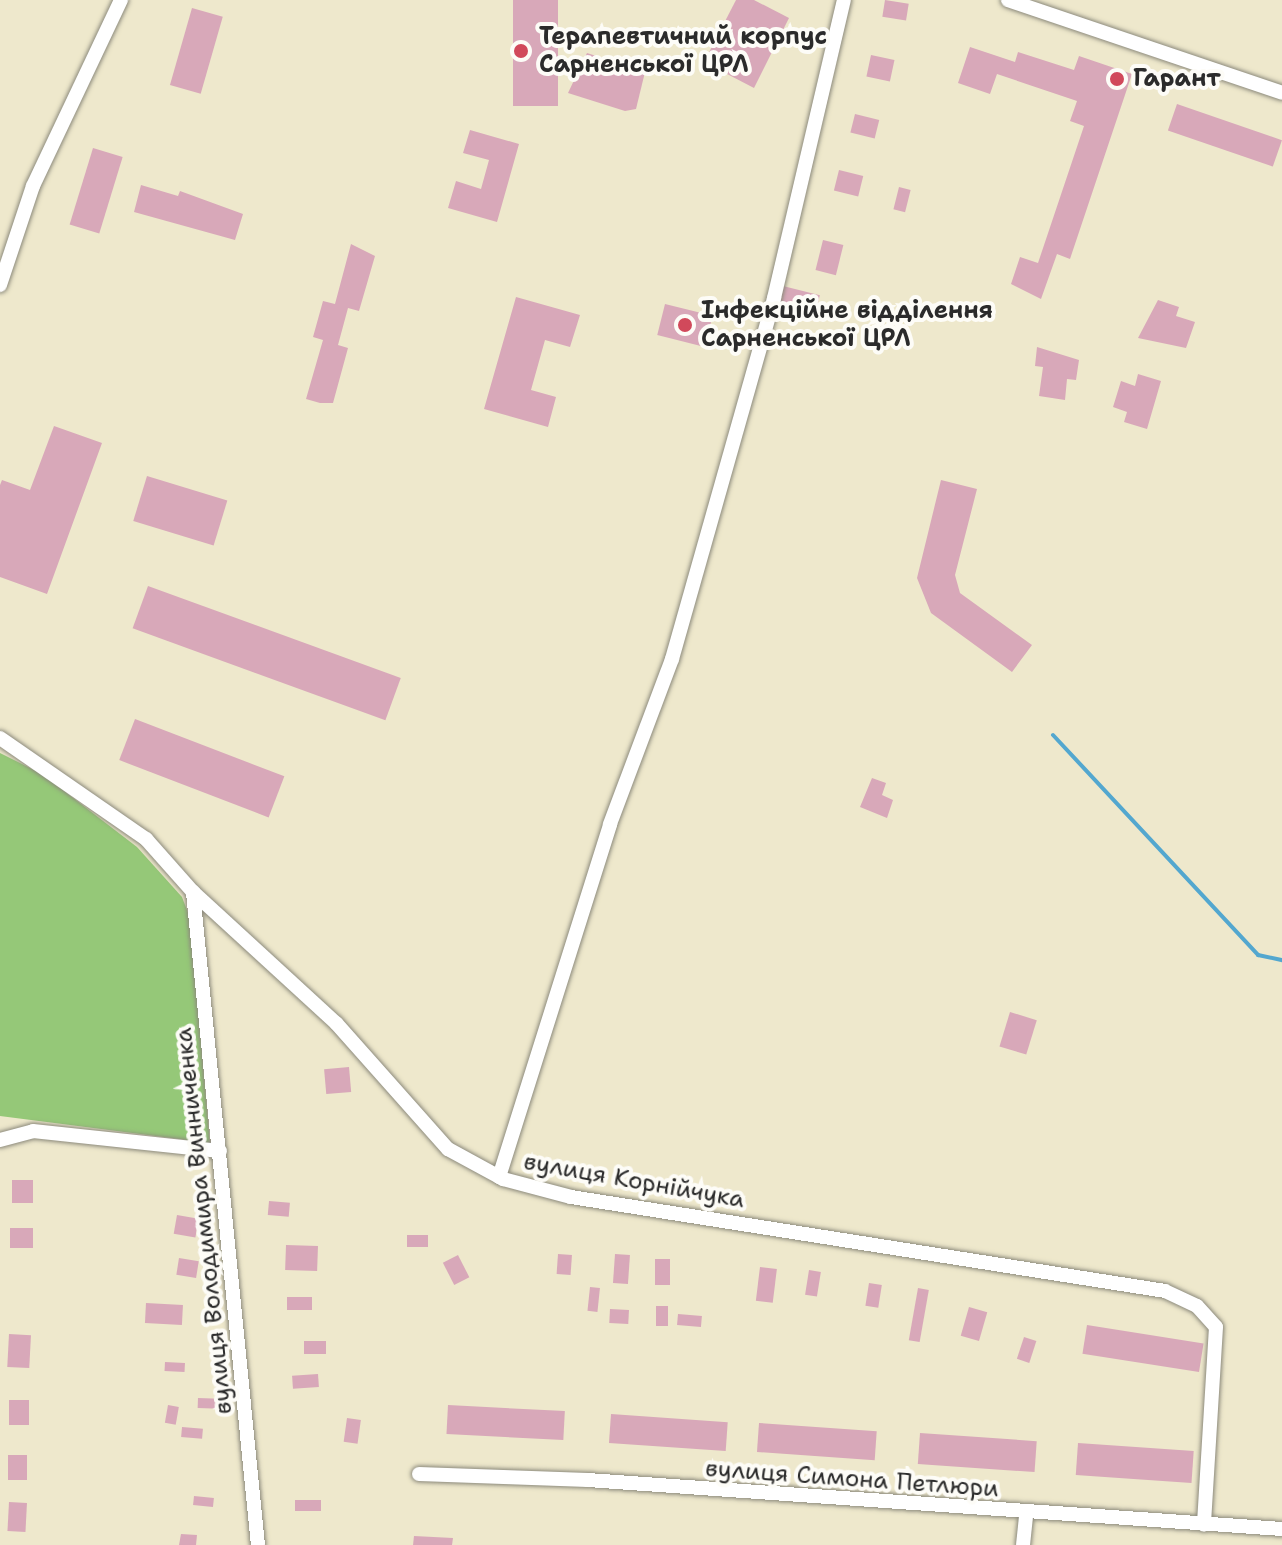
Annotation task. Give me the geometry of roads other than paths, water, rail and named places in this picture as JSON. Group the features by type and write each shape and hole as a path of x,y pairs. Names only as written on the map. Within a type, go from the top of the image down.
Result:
{"street":[{"path":"0,285 33,186 121,0"},
{"path":"499,1177 610,824 676,647 774,298 844,0"},
{"path":"1008,0 1282,93"},
{"name":"вулиця Корнійчука","path":"0,738 146,839 193,892 336,1023 448,1149 499,1177 571,1197 1165,1291 1197,1306 1216,1327 1204,1525"},
{"name":"вулиця Володимира Винниченка","path":"193,892 258,1545"},
{"path":"0,1140 33,1131 220,1151"},
{"name":"вулиця Симона Петлюри","path":"419,1474 588,1480 1026,1514 1282,1529"},
{"path":"1023,1545 1026,1514"}],"waterway":[{"path":"1053,735 1258,955 1282,960"}],"place":[{"name":"Терапевтичний корпус Сарненської ЦРЛ","path":"521,51"},
{"name":"Гарант","path":"1117,79"},
{"name":"Інфекційне відділення Сарненської ЦРЛ","path":"685,325"}]}
